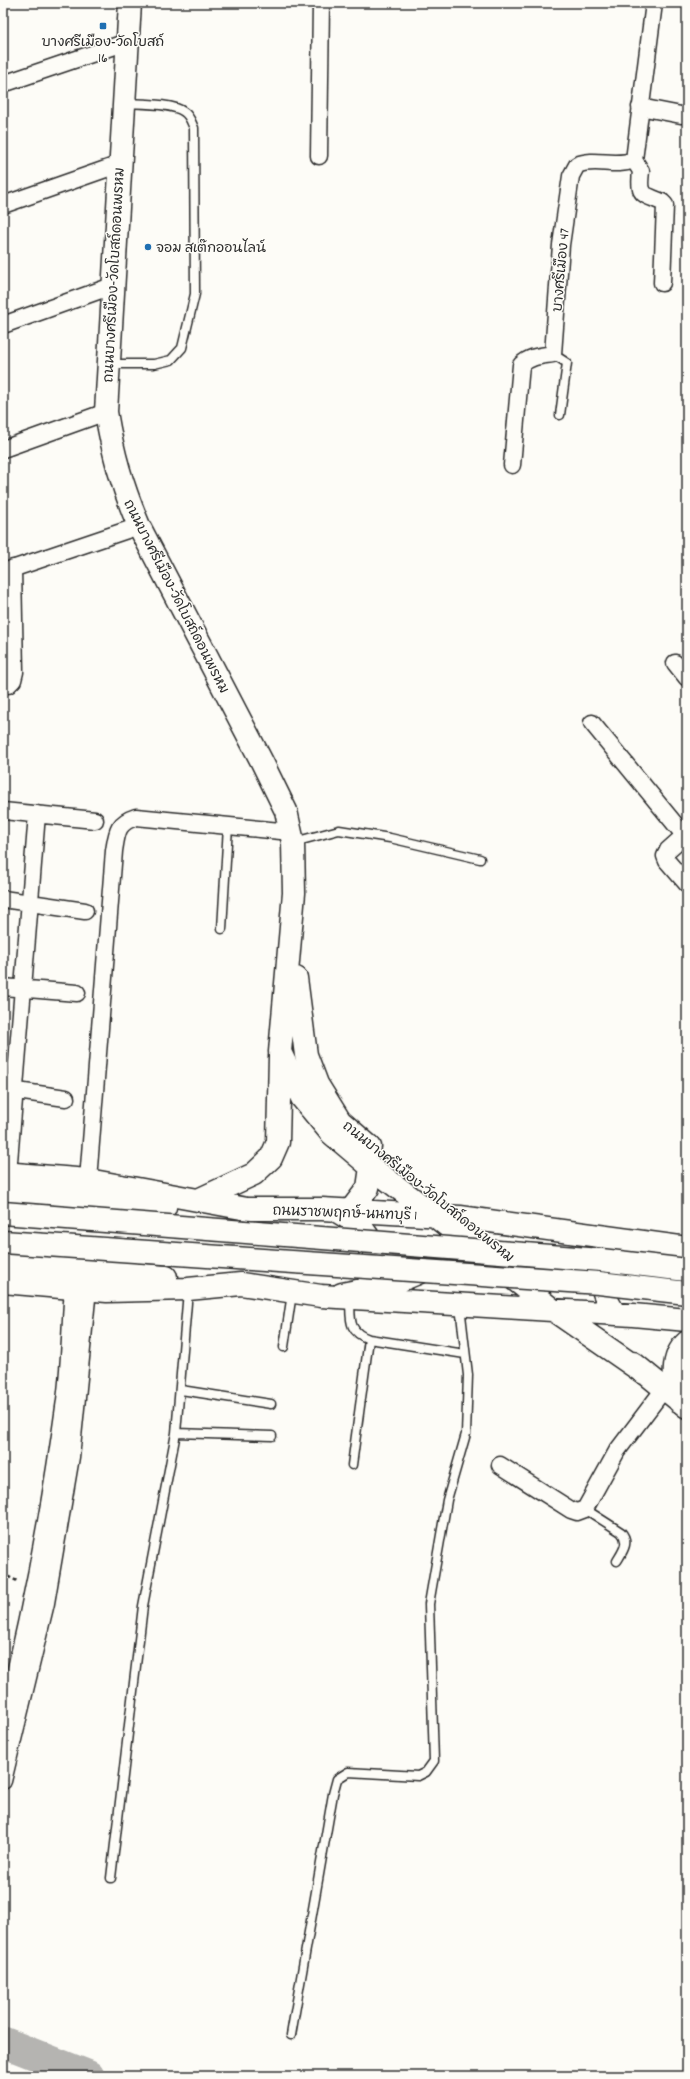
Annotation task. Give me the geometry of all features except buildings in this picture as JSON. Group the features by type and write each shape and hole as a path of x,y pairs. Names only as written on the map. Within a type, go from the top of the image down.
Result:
{"street":[{"name":"ถนนบางศรีเมือง-วัดโบสถ์ดอนพรหม","path":"130,3 126,42 106,412 113,451 124,489 139,526 286,811 292,837 294,893 280,1052 302,1098 331,1133 371,1168 435,1216"},
{"path":"319,156 321,3"},
{"path":"654,3 634,160 641,171 641,191 645,196 662,202 664,206 662,283"},
{"path":"3,84 126,42"},
{"path":"640,107 681,115"},
{"name":"บางศรีเมือง 47","path":"553,354 561,245 571,176 577,165 586,161 625,164 634,160"},
{"path":"3,205 120,164"},
{"path":"3,325 112,286"},
{"path":"512,464 521,365 527,359 553,354"},
{"path":"3,449 106,412"},
{"path":"3,685 8,685 13,680 15,672 8,570 139,526"},
{"path":"675,663 687,678"},
{"path":"592,723 686,834 668,850 665,856 667,861 687,884"},
{"path":"3,811 95,820"},
{"path":"37,814 23,988 9,1090 5,1180 142,1206 248,1209"},
{"path":"88,1180 114,851 118,830 125,820 136,816 228,826 292,837"},
{"path":"3,899 85,911"},
{"name":"ถนนบางศรีเมือง-วัดโบสถ์ดอนพรหม","path":"291,937 306,1056 317,1084 340,1121 553,1310 644,1373 677,1399"},
{"path":"3,986 77,993"},
{"path":"198,1200 254,1174 271,1158 278,1142 280,1052"},
{"path":"9,1090 66,1098"},
{"path":"358,1293 375,1266 374,1245 360,1225 342,1210 368,1188 371,1168"},
{"name":"ถนนราชพฤกษ์-นนทบุรี 1","path":"5,1180 88,1180 248,1209 342,1210 435,1216 461,1227 626,1239 687,1248"},
{"name":"ถนนราชพฤกษ์-นนทบุรี 1","path":"3,1213 593,1260 687,1270"},
{"name":"ถนนบางศรีเมือง-วัดโบสถ์ดอนพรหม","path":"461,1227 578,1312 644,1373"},
{"path":"3,1262 241,1284 328,1297 358,1293 401,1280 437,1265 461,1227"},
{"path":"615,1314 604,1294 601,1271 608,1255 626,1239"},
{"path":"3,1242 599,1282 687,1293"},
{"path":"3,1282 107,1291 188,1289 241,1284"},
{"path":"3,1722 28,1618 46,1526 80,1288"},
{"path":"3,1781 46,1604 71,1457 80,1288"},
{"path":"358,1293 460,1305 615,1314 687,1320"},
{"path":"500,1465 571,1510 577,1512 585,1509 617,1451 677,1399 674,1382 676,1361 682,1347 687,1342"}],"lane":[{"path":"108,364 154,364 171,360 182,348 195,294 194,136 192,123 183,111 174,107 123,102"},
{"path":"553,354 567,363 560,415"},
{"path":"222,929 228,826"},
{"path":"292,837 338,830 390,838 480,859"},
{"path":"111,1878 143,1606 176,1433 181,1390 188,1289"},
{"path":"284,1347 292,1292"},
{"path":"358,1293 351,1326 358,1335 369,1339 465,1354"},
{"path":"291,2035 337,1779 348,1772 418,1776 426,1772 434,1761 429,1604 447,1500 466,1434 468,1375 460,1305"},
{"path":"352,1465 369,1339"},
{"path":"181,1390 271,1404"},
{"path":"176,1433 272,1436"},
{"path":"585,1509 621,1532 625,1537 626,1545 617,1561"}],"waterway":[{"path":"3,2042 89,2076"}],"place":[{"name":"บางศรีเมือง-วัดโบสถ์ 16","path":"103,26"},
{"name":"จอม สเต๊กออนไลน์","path":"148,247"}]}
